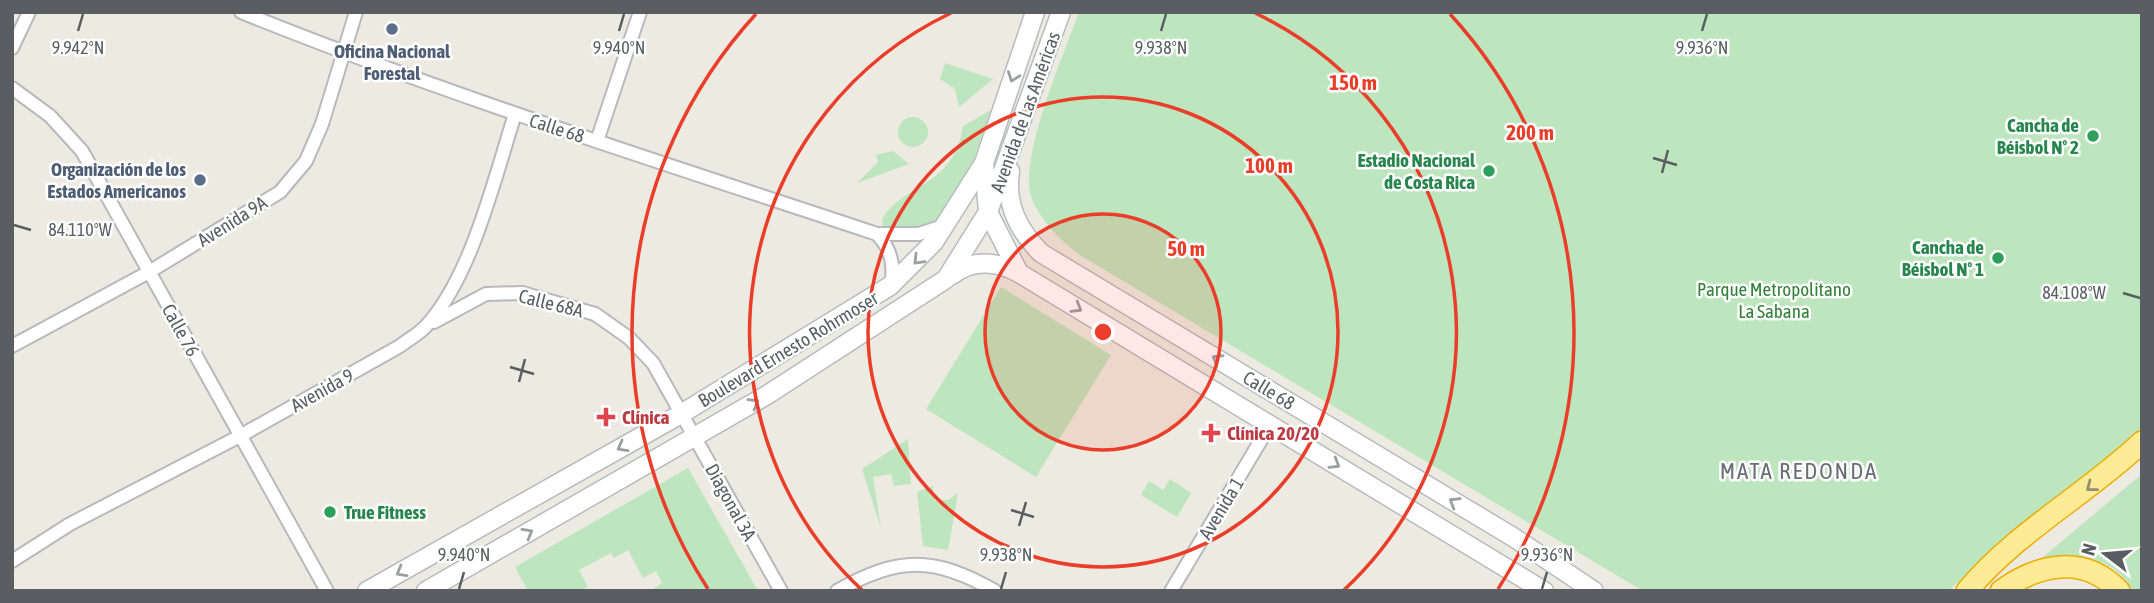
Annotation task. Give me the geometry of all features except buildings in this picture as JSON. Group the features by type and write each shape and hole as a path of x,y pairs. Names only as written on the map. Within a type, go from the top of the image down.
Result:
{"highway":[{"path":"1967,591 2013,546 2111,471 2142,442"},
{"path":"2001,591 2021,576 2049,566 2074,566 2095,573 2119,591"}],"main road":[{"name":"Avenida de Las Américas","path":"984,163 1035,12"},
{"name":"Avenida de Las Américas","path":"988,212 1014,147 1061,12"},
{"name":"Calle 68","path":"1014,147 1008,186 1013,214 1025,237 1041,253 1513,537 1594,591"},
{"path":"984,163 988,212 1019,273"},
{"name":"Boulevard Ernesto Rohrmoser","path":"368,591 681,414 890,286 923,255 946,225 984,163"},
{"name":"Boulevard Ernesto Rohrmoser","path":"426,591 695,438 946,279 988,212"},
{"name":"Calle 68","path":"946,279 957,271 981,263 995,264 1019,273 1544,591"}],"street":[{"path":"12,48 29,12"},
{"name":"Calle 68","path":"241,12 342,53 516,114 877,234 919,234 946,225"},
{"name":"Avenida 9A","path":"12,346 149,272 280,192 306,161 321,124 356,12"},
{"path":"597,141 640,12"},
{"name":"Calle 76","path":"12,88 50,116 82,151 327,591"},
{"name":"Avenida 9","path":"12,561 71,524 240,436 400,346 425,328 441,308 463,264 516,114"},
{"path":"877,234 884,242 893,263 890,286"},
{"name":"Calle 68A","path":"425,328 460,305 486,294 522,293 558,301 595,314 629,338 653,363 681,414"},
{"name":"Diagonal 3A","path":"681,414 781,591"},
{"name":"Avenida 1","path":"1171,591 1270,425"},
{"path":"836,591 896,565 932,563 963,573 995,591"}],"green space":[{"name":"Parque Metropolitano La Sabana","path":"1079,12 2142,12 2142,428 1948,591 1643,591 1078,254 1059,237 1033,202 1029,185 1031,162 1044,108"},
{"path":"945,63 993,79 959,107 955,89 940,79"},
{"path":"991,110 968,175 946,211 930,224 910,230 884,230 882,219 892,207 928,182 950,161 958,146 963,126"},
{"path":"913,117 919,118 927,126 927,138 919,146 913,147 907,146 899,138 898,132 899,126 907,118"},
{"path":"893,151 909,164 857,183 878,162 876,155"},
{"path":"1001,287 1111,355 1036,477 926,409"},
{"path":"908,439 911,484 894,486 891,474 873,477 881,528 862,469"},
{"path":"688,468 758,591 650,591 662,583 656,571 643,578 628,550 614,558 611,553 579,570 588,587 581,591 528,591 515,567"},
{"path":"2142,474 2142,591 2133,591 2124,578 2103,563 2078,558 2037,562"},
{"path":"1170,479 1191,493 1177,517 1141,495 1149,481 1163,490"},
{"path":"933,486 935,501 948,500 958,493 948,550 923,546 917,492"}],"place":[{"name":"Oficina Nacional Forestal","path":"392,29"},
{"name":"Cancha de Béisbol Nº 2","path":"2093,136"},
{"name":"Estadio Nacional de Costa Rica","path":"1489,171"},
{"name":"Organización de los Estados Americanos","path":"200,180"},
{"name":"Cancha de Béisbol Nº 1","path":"1998,258"},
{"name":"Clínica","path":"606,417"},
{"name":"Clínica 20/20","path":"1211,433"},
{"name":"True Fitness","path":"330,512"}],"district":[{"name":"MATA REDONDA","path":"1799,471"}]}
